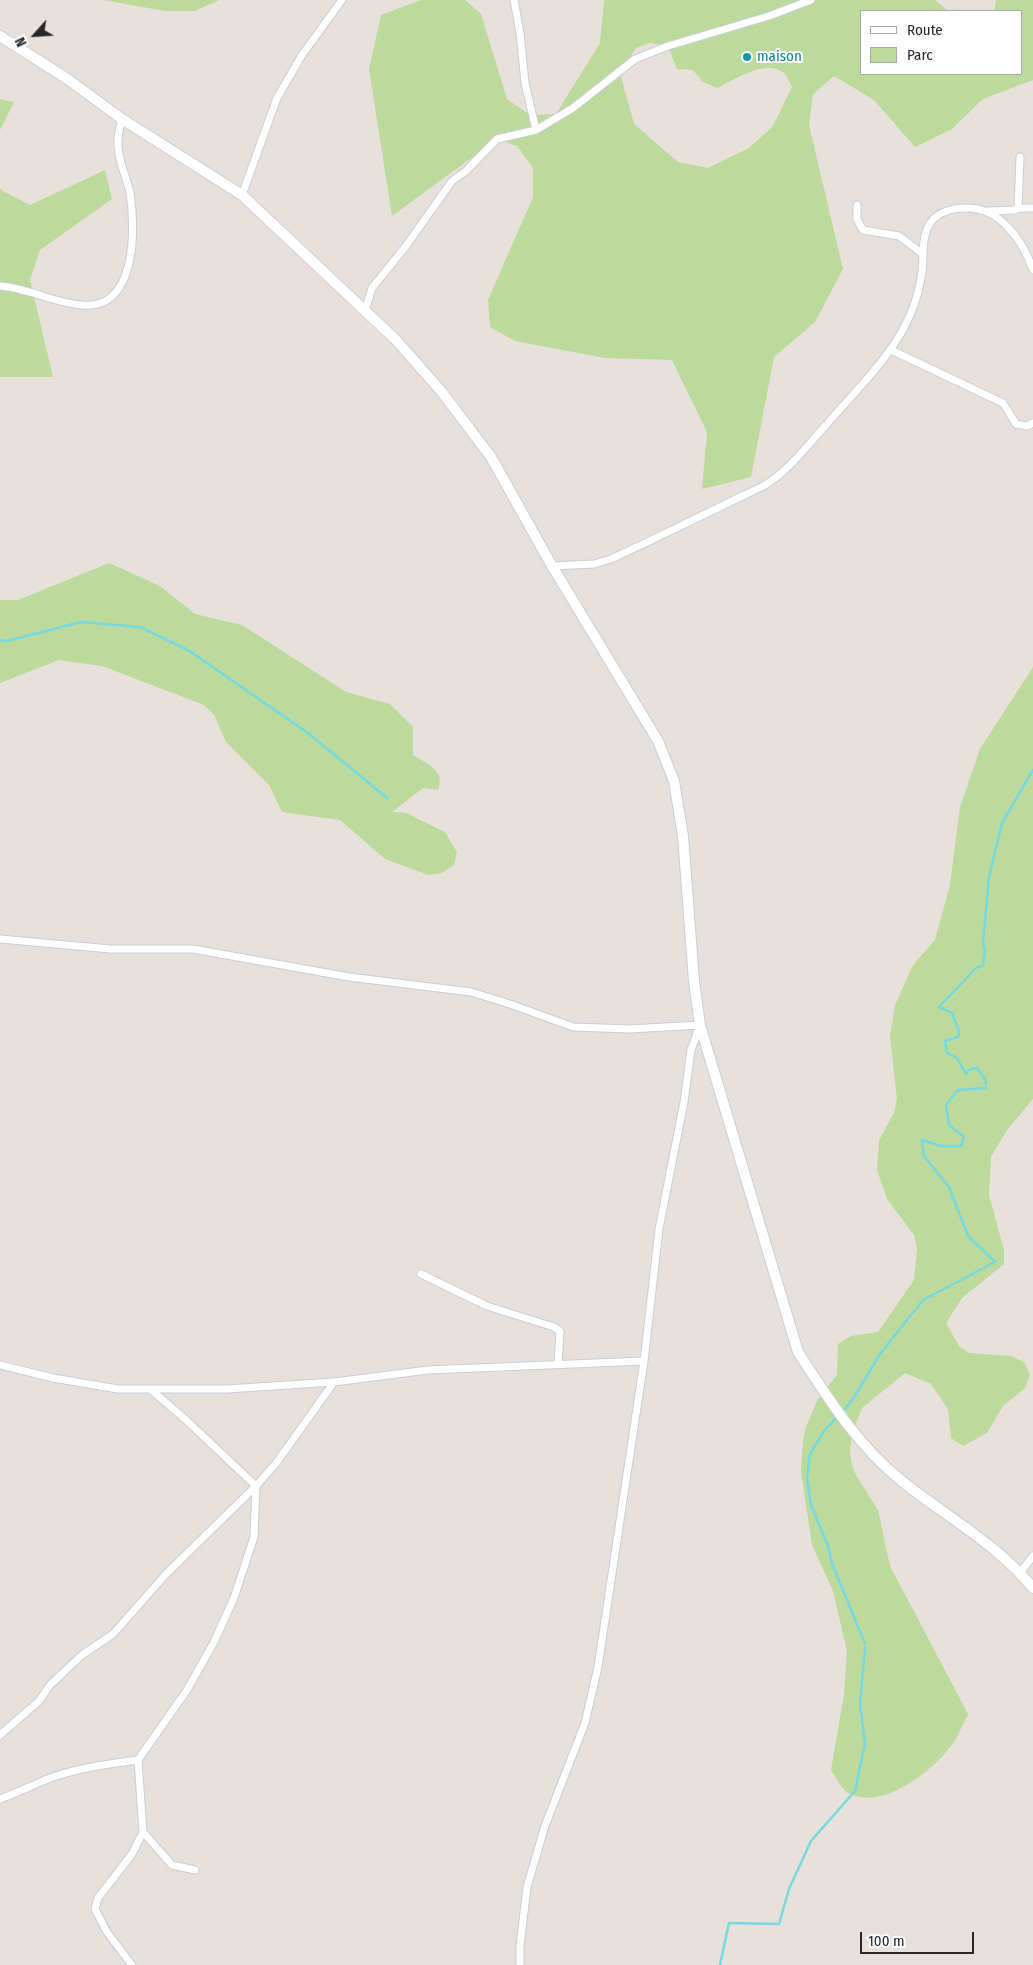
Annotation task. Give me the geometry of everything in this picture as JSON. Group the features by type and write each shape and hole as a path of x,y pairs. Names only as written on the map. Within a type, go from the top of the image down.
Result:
{"street":[{"path":"242,195 277,98 302,55 342,0"},
{"path":"514,0 520,33 525,84 536,130"},
{"path":"365,310 372,288 406,246 452,181 466,171 498,139 536,130 572,108 634,60 668,46 770,16 811,0"},
{"path":"0,36 66,78 122,119 242,195 396,340 441,391 491,457 552,566 658,741 674,781 683,836 694,981 700,1025 798,1352 861,1444 901,1481 996,1551 1033,1588"},
{"path":"0,286 82,306 100,304 116,295 125,275 134,242 130,194 118,146 122,119"},
{"path":"1018,208 1020,157"},
{"path":"858,204 857,219 863,230 899,236 923,254"},
{"path":"552,566 594,564 611,559 765,484 793,463 891,350 912,312 922,274 923,254 929,224 944,212 958,208 986,211 1033,208"},
{"path":"986,211 1008,226 1033,270"},
{"path":"891,350 1003,403 1016,424 1027,426 1033,423"},
{"path":"0,939 110,949 193,948 350,977 471,992 573,1026 630,1029 700,1025"},
{"path":"520,1965 520,1946 527,1887 545,1826 585,1723 598,1666 622,1518 635,1414 644,1361 659,1229 684,1102 691,1050 700,1025"},
{"path":"421,1274 487,1306 554,1327 560,1331 558,1364"},
{"path":"0,1365 53,1378 118,1389 150,1390 227,1389 334,1382 428,1370 644,1361"},
{"path":"0,1734 38,1701 50,1685 82,1655 113,1634 167,1573 256,1486 277,1462 334,1382"},
{"path":"132,1965 106,1932 95,1909 98,1898 132,1854 143,1832 138,1760 187,1690 214,1642 234,1598 254,1537 256,1486 185,1419 150,1390"},
{"path":"1020,1573 1033,1556"},
{"path":"0,1799 19,1793 50,1778 89,1767 138,1760"},
{"path":"143,1832 172,1865 195,1870"}],"green space":[{"path":"103,0 219,0 195,11 165,11"},
{"path":"421,0 465,0 481,14 507,99 530,115 556,114 600,43 604,0 935,0 947,10 860,10 860,75 1023,75 1023,10 993,10 995,9 996,0 1033,0 1033,80 983,99 952,129 915,147 874,100 834,76 813,94 809,125 843,269 815,322 774,357 751,477 702,489 707,432 672,360 605,358 515,341 490,327 488,300 533,197 533,168 517,146 497,139 392,216 369,69 381,15","holes":["650,43 668,46 677,69 693,70 703,82 717,88 759,69 777,69 784,73 792,87 773,126 749,148 708,168 678,162 634,124 620,73 636,48"]},
{"path":"0,99 14,102 0,130"},
{"path":"105,170 112,199 40,250 30,280 53,377 0,377 0,188 30,205"},
{"path":"109,563 160,586 195,614 242,625 346,692 390,704 413,727 413,755 434,768 440,783 438,790 423,788 392,812 406,813 445,832 457,852 454,865 442,873 428,875 385,859 340,820 282,812 269,785 226,742 214,715 204,705 102,666 59,660 0,683 0,600 18,600"},
{"path":"1033,667 1033,1099 1007,1130 991,1157 989,1195 1004,1250 1004,1264 962,1298 946,1323 959,1346 969,1353 1011,1356 1024,1362 1030,1375 1025,1388 1003,1406 987,1433 963,1446 951,1438 948,1409 931,1384 905,1373 862,1408 852,1434 851,1462 856,1475 878,1510 890,1566 968,1714 956,1739 948,1750 924,1773 894,1791 879,1797 864,1798 847,1792 831,1770 844,1695 847,1651 833,1591 812,1545 801,1472 803,1441 806,1427 818,1399 837,1375 838,1344 851,1336 878,1332 914,1280 917,1249 914,1235 887,1199 877,1170 879,1140 894,1113 897,1099 890,1037 895,1005 913,965 935,940 950,885 960,807 980,749"}],"waterway":[{"path":"0,640 7,641 81,622 140,627 188,650 308,733 387,798"},
{"path":"986,1084 985,1079 977,1068 970,1069 966,1074 957,1058 947,1053 945,1041 958,1037 959,1032 952,1013 939,1007 977,967 983,966 985,951 983,942 989,877 1002,823 1033,770"},
{"path":"842,1412 853,1399 880,1354 923,1300 995,1262 968,1236 949,1187 924,1156 922,1140 941,1146 961,1146 964,1137 949,1125 946,1105 958,1090 986,1088"},
{"path":"838,1416 824,1431 810,1454 807,1479 811,1505 865,1644"},
{"path":"720,1965 729,1923 779,1924 789,1889 811,1841 855,1791 865,1744 860,1703 865,1648"}],"place":[{"name":"maison","path":"747,57"}]}
